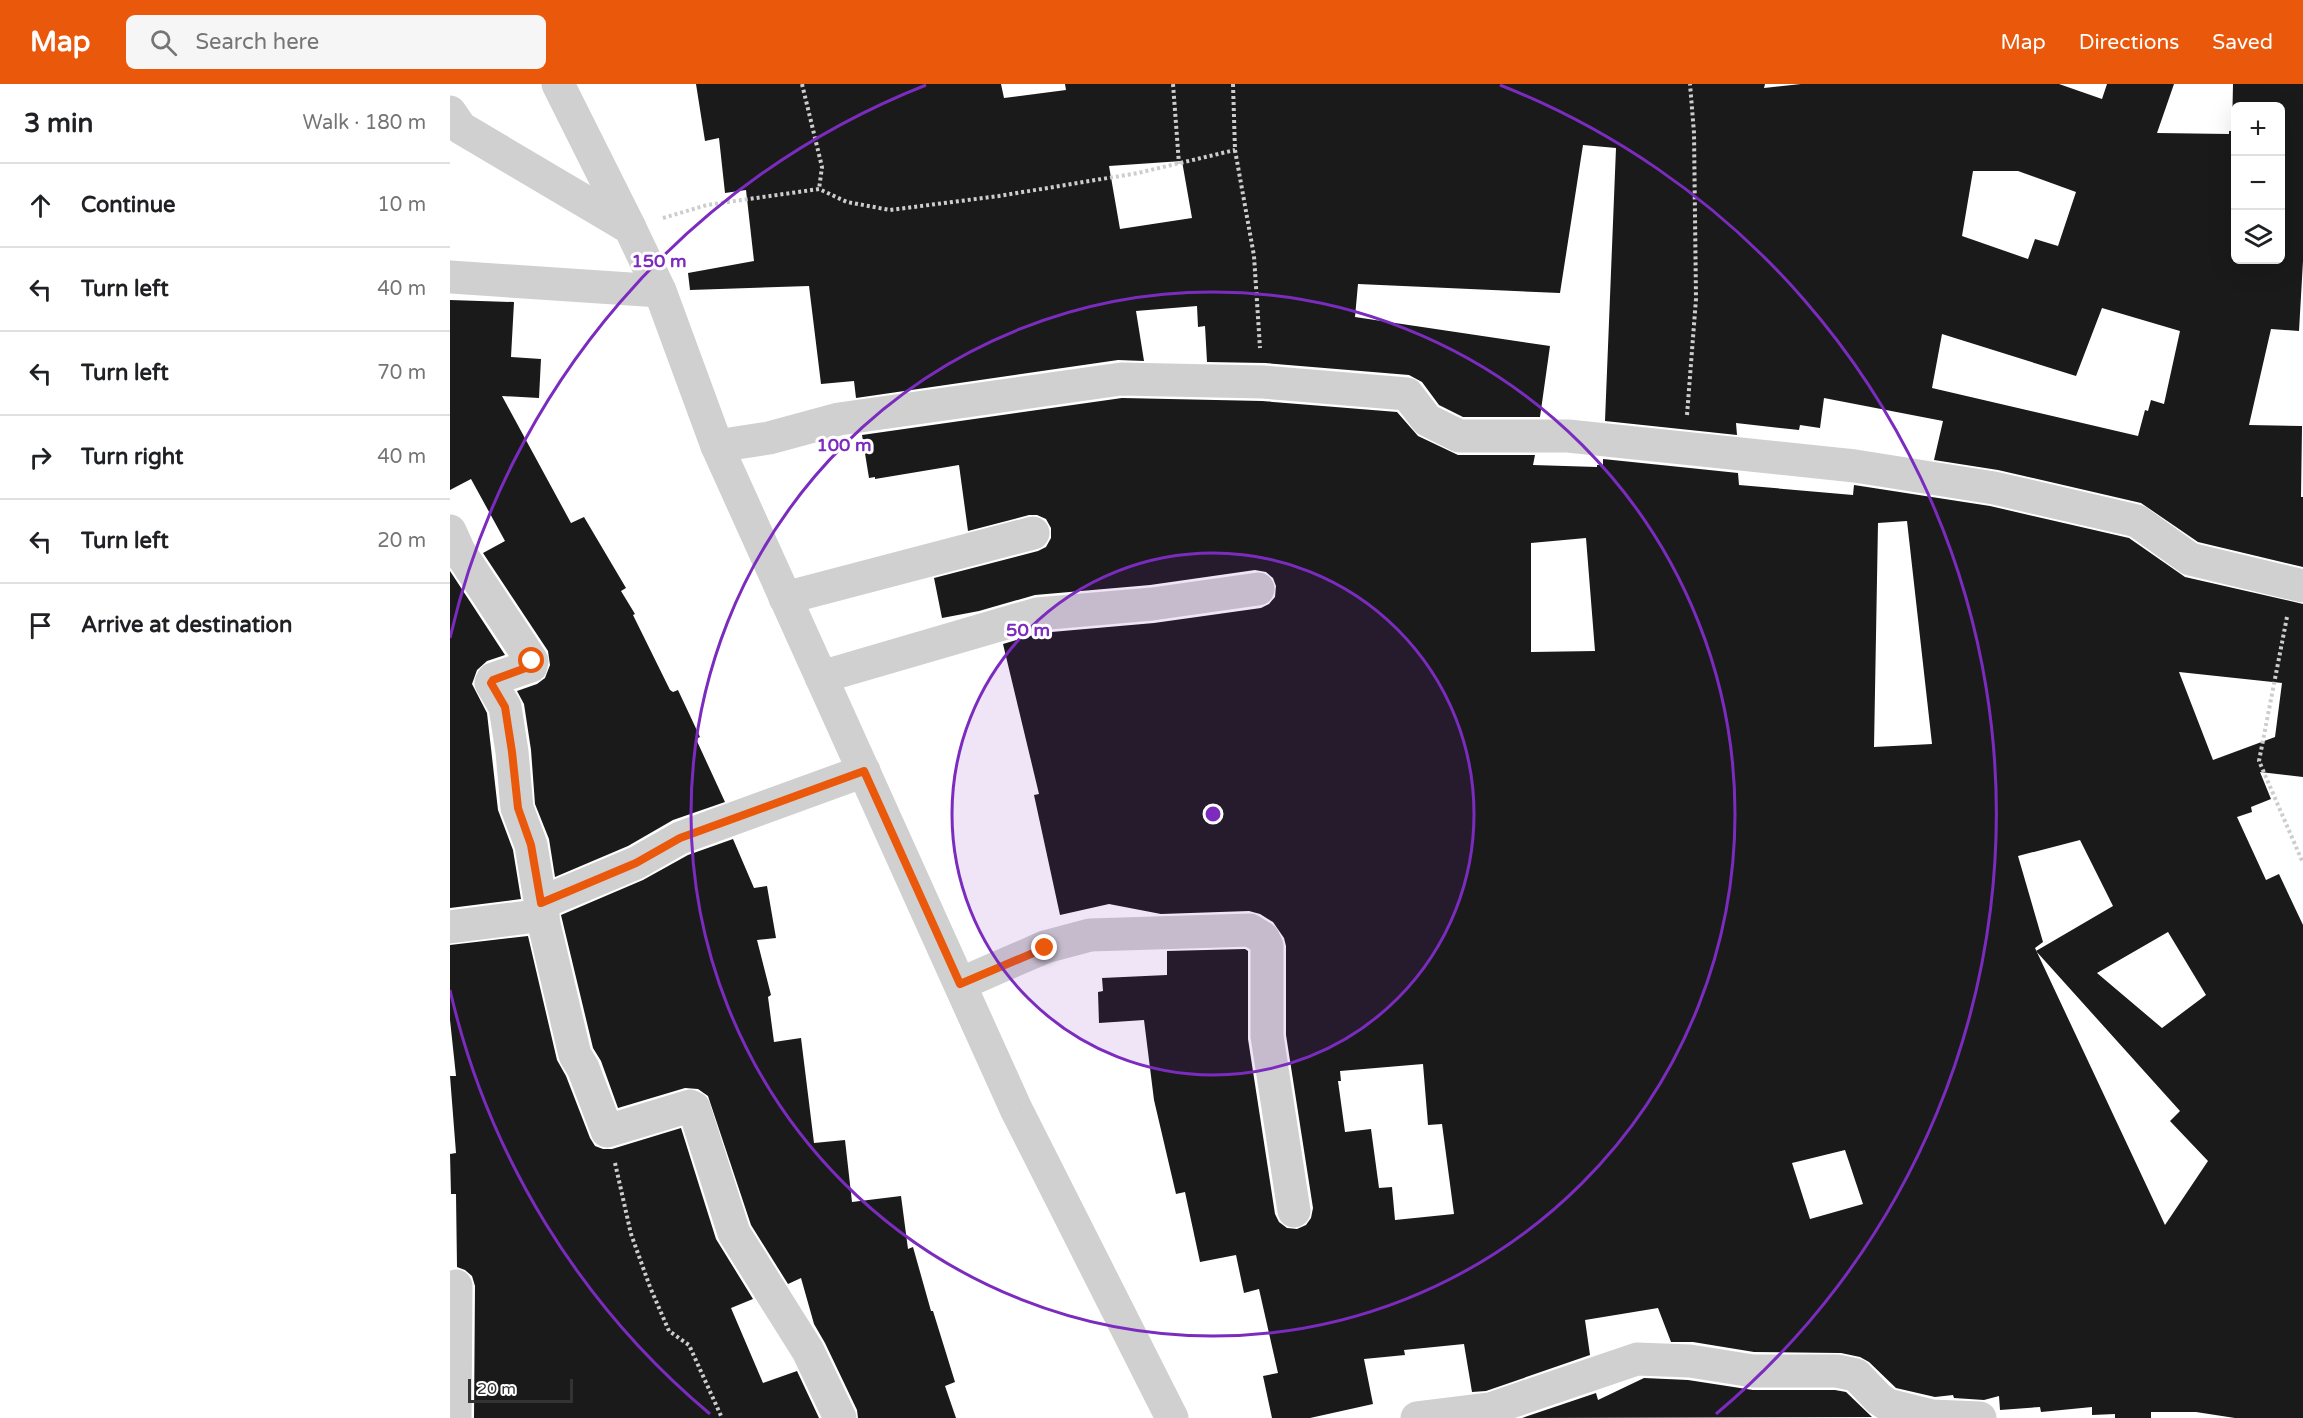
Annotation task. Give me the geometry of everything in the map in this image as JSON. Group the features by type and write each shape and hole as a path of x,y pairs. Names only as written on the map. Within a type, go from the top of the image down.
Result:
{"street":[{"path":"558,84 660,291 717,446 1016,1109 1172,1418"},
{"path":"450,112 461,128 630,228"},
{"path":"450,278 660,291"},
{"path":"717,446 769,438 839,419 1121,379 1263,382 1407,394 1427,420 1459,436 1568,436 1855,466 1994,488 2137,521 2190,559 2298,585"},
{"path":"450,531 459,551 532,661 531,666 493,680 491,683 505,707 518,808 531,845 542,909 575,1055 583,1068 607,1131 690,1106 694,1108 734,1233 808,1351 840,1418"},
{"path":"785,598 1032,533"},
{"path":"821,677 1037,614 1152,604 1258,589"},
{"path":"450,927 542,909 636,863 680,838 864,771"},
{"path":"960,984 1045,948 1090,935 1250,930 1263,938 1267,946 1267,1036 1294,1211"},
{"path":"454,1418 456,1286"},
{"path":"1416,1418 1490,1409 1637,1359 1690,1361 1753,1371 1837,1371 1856,1375 1888,1405 1932,1416 1980,1418"}],"path":[{"path":"802,84 822,166 819,189"},
{"path":"1173,84 1179,164"},
{"path":"1233,84 1235,150 1254,256 1263,382"},
{"path":"1685,448 1696,299 1694,133 1690,84"},
{"path":"630,228 707,205 819,189 847,202 890,210 999,196 1138,174 1235,150"},
{"path":"2298,585 2259,762 2303,862"},
{"path":"607,1131 631,1234 650,1287 669,1331 688,1345 722,1418"}],"building":[{"path":"696,84 1001,84 1004,98 1066,90 1065,84 1765,84 1764,88 1801,84 2059,84 2102,99 2107,84 2174,84 2157,133 2229,134 2231,131 2231,264 2285,264 2285,102 2233,102 2233,84 2303,84 2303,261 2299,331 2271,329 2249,425 2302,426 2303,567 2198,542 2141,503 1998,470 1934,460 1943,421 1824,398 1820,428 1800,425 1799,430 1736,423 1737,435 1605,421 1616,148 1583,145 1560,293 1358,284 1355,317 1550,346 1540,417 1463,417 1439,405 1422,382 1409,375 1265,363 1207,362 1205,326 1198,327 1197,306 1136,311 1144,361 1118,360 856,398 854,381 821,384 809,286 690,290 688,273 754,261 746,190 725,193 719,138 705,141","holes":["1182,161 1192,218 1120,229 1109,166","1973,171 2018,171 2076,192 2058,246 2035,239 2028,259 1962,236","2102,308 2180,331 2164,404 2151,400 2148,411 2145,410 2138,436 1932,388 1942,334 2076,376"]},
{"path":"450,300 514,302 511,357 541,359 539,398 502,396 571,523 584,517 626,588 621,591 635,614 633,615 670,690 673,692 678,690 700,737 696,739 725,802 673,820 628,846 555,877 549,839 535,804 531,750 524,704 517,691 537,684 545,678 550,665 548,651 483,553 505,541 471,479 450,490"},
{"path":"1122,398 1262,401 1397,412 1418,436 1458,455 1535,455 1533,465 1597,467 1597,465 1603,465 1603,459 1738,473 1739,485 1853,495 1854,485 1990,506 2129,538 2185,577 2303,604 2303,777 2260,772 2271,799 2251,807 2252,812 2237,817 2266,880 2279,874 2303,925 2303,1418 2235,1418 2196,1412 2151,1412 2151,1418 2115,1418 2115,1414 2092,1415 2092,1407 2041,1412 2040,1407 2000,1410 1999,1396 1984,1400 1954,1398 1953,1395 1935,1397 1896,1388 1869,1362 1860,1357 1841,1353 1754,1352 1693,1342 1671,1342 1658,1308 1585,1320 1590,1355 1486,1391 1472,1392 1464,1344 1404,1350 1405,1355 1364,1359 1373,1404 1310,1418 1272,1418 1263,1376 1278,1373 1259,1289 1244,1293 1236,1255 1200,1262 1185,1192 1176,1194 1154,1100 1144,1020 1099,1023 1098,992 1103,991 1102,978 1167,975 1167,951 1245,949 1248,951 1248,1039 1275,1214 1279,1222 1287,1228 1297,1229 1306,1225 1311,1218 1313,1208 1286,1035 1286,946 1284,938 1273,922 1260,914 1249,911 1161,914 1109,904 1060,915 1034,795 1039,794 1003,644 1040,633 1154,623 1261,608 1275,597 1276,586 1273,578 1266,572 1255,570 1150,585 1035,595 979,611 942,618 934,578 1038,551 1046,547 1051,538 1051,528 1046,519 1037,515 1029,515 968,531 959,465 875,479 875,477 869,478 862,435","holes":["1907,521 1932,744 1874,747 1878,523","1586,538 1595,651 1531,652 1531,543","2179,672 2282,683 2275,737 2213,760","2080,840 2113,906 2036,951 2035,948 2043,942 2018,856","2168,932 2206,995 2162,1028 2097,973","2037,952 2180,1111 2170,1121 2208,1161 2165,1225","1423,1064 1428,1125 1442,1124 1454,1214 1395,1220 1392,1187 1379,1188 1371,1129 1345,1132 1338,1081 1341,1081 1340,1071","1845,1150 1863,1204 1810,1219 1792,1163"]},
{"path":"450,571 505,655 487,661 477,670 472,684 487,713 498,810 513,850 521,899 450,908"},
{"path":"733,839 754,888 767,886 776,938 757,940 771,995 768,997 774,1042 801,1038 814,1143 845,1140 852,1202 901,1196 908,1249 913,1247 931,1311 933,1311 955,1382 945,1386 956,1418 858,1418 857,1410 814,1324 801,1278 788,1284 751,1225 708,1096 698,1089 685,1088 618,1108 601,1061 593,1048 561,915 643,880 688,855"},
{"path":"528,936 557,1060 566,1076 590,1138 595,1146 612,1149 681,1128 716,1239 753,1299 731,1308 763,1383 797,1371 819,1418 474,1418 475,1286 472,1276 457,1267 456,1194 451,1194 450,1154 456,1153 450,1076 456,1076 450,1020 450,945"},
{"path":"1644,1378 1688,1380 1753,1390 1835,1390 1846,1392 1872,1417 1522,1418 1596,1393 1598,1400"}],"route":[{"path":"532,661 531,666 493,680 491,683 505,707 518,808 531,845 541,903 636,863 680,838 864,771 960,984 1045,948"}]}
